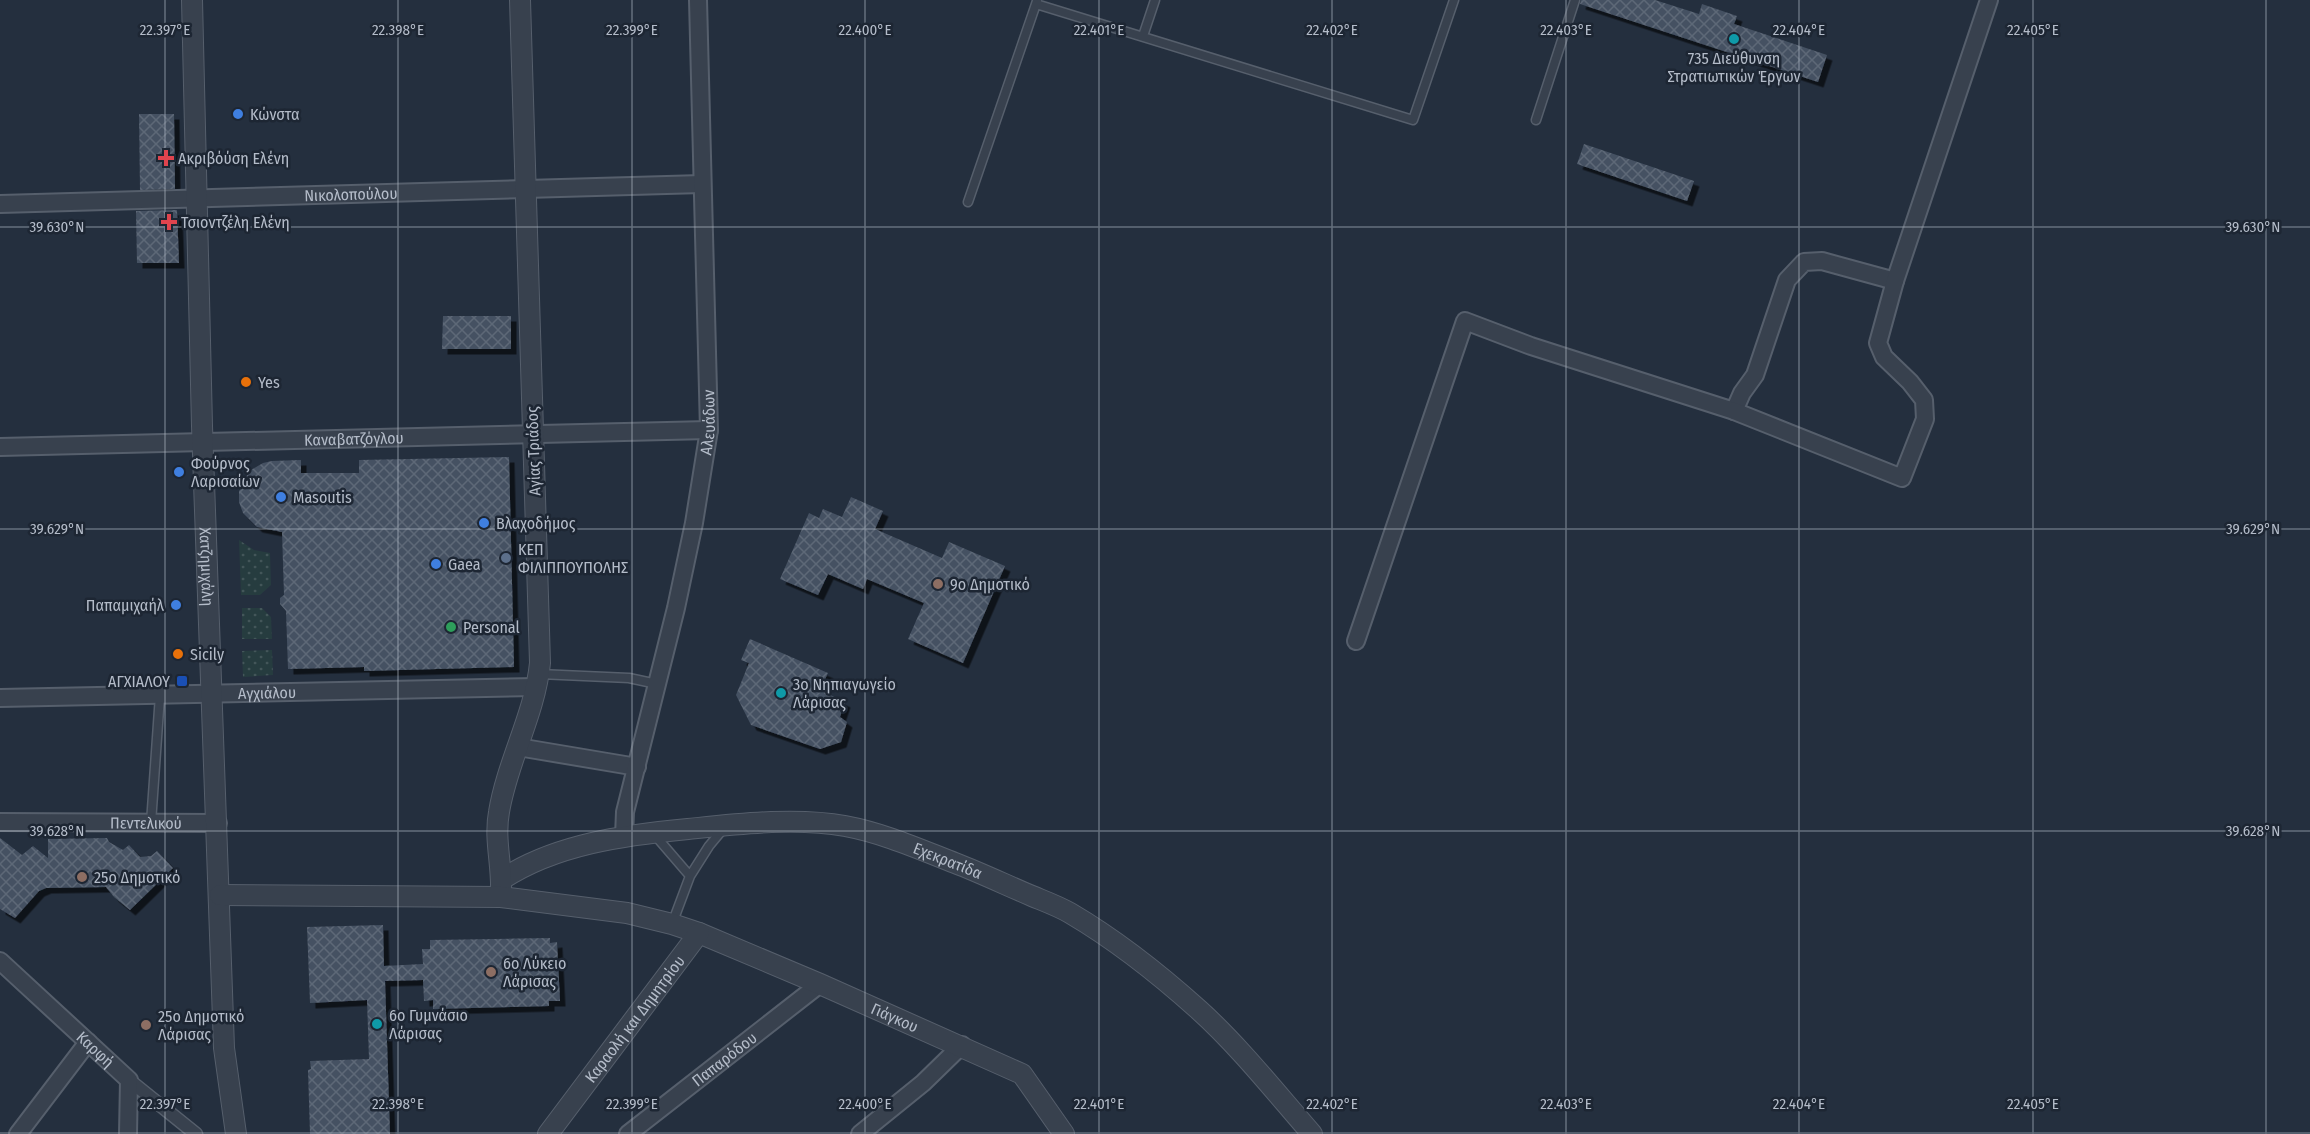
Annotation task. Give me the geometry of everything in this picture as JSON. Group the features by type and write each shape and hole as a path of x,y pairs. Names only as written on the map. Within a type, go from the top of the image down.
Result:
{"street":[{"name":"Χατζημιχάλη","path":"192,0 203,443 225,1057 236,1134"},
{"name":"Αγίας Τριάδος","path":"501,888 497,850 499,811 537,681 533,434 520,0"},
{"name":"Αλευάδων","path":"624,836 625,812 694,523 709,430 698,0"},
{"path":"1356,641 1465,321 1531,346 1734,411 1902,478 1925,419 1924,400 1910,382 1884,357 1878,343 1895,281 1989,0"},
{"name":"Νικολοπούλου","path":"0,204 702,184"},
{"path":"1734,411 1742,393 1755,375 1787,280 1804,262 1822,261 1895,281"},
{"name":"Καναβατζόγλου","path":"0,447 709,430"},
{"name":"Αγχιάλου","path":"0,698 212,694 537,681"},
{"path":"518,747 637,767"},
{"name":"Πεντελικού","path":"0,822 218,823"},
{"name":"Εχεκρατίδα","path":"501,888 514,871 593,843 624,836 727,825 797,823 846,826 885,837 922,850 1068,911 1127,950 1201,1012 1312,1134"},
{"name":"Γιάγκου","path":"220,895 501,888 672,924 699,933 820,984 962,1045 1022,1074 1064,1134"},
{"name":"Καραολή και Δημητρίου","path":"549,1134 699,933"},
{"name":"Καρφή","path":"1,963 129,1080 196,1134"},
{"name":"Παπαρόδου","path":"628,1134 820,984"},
{"path":"18,1134 88,1041"},
{"path":"860,1134 924,1083 962,1045"},
{"path":"128,1134 129,1080"}],"lane":[{"path":"1143,36 1155,0"},
{"path":"968,202 1037,2 1413,120 1454,0"},
{"path":"1536,120 1575,0"},
{"path":"537,681 629,678 657,684"},
{"path":"152,823 160,695"},
{"path":"672,924 690,876 709,846 727,825"},
{"path":"653,833 690,876"}],"green space":[{"path":"239,540 254,550 270,553 271,585 260,595 241,595"},
{"path":"242,608 262,608 271,617 272,639 242,639"},
{"path":"272,650 273,675 243,677 242,651"}],"building":[{"name":"735 Διεύθυνση Στρατιωτικών Έργων","path":"1581,0 1655,0 1699,14 1702,4 1737,16 1734,24 1827,55 1818,82 1580,4"},
{"path":"139,114 174,114 175,189 140,190"},
{"path":"1584,144 1694,181 1687,201 1577,164"},
{"path":"177,210 179,263 137,263 136,211"},
{"path":"443,316 511,316 511,349 442,349"},
{"name":"Gaea","path":"509,457 514,667 364,671 364,667 288,669 286,611 280,604 280,598 284,595 282,532 257,527 243,513 239,502 239,492 251,470 272,461 301,460 301,473 359,473 359,460"},
{"name":"9ο Δημοτικό","path":"851,497 883,511 875,529 942,558 949,542 1005,566 963,663 908,639 924,603 867,579 863,589 828,574 818,595 780,579 809,513 819,518 823,509 842,517"},
{"name":"3o Νηπιαγωγείο Λάρισας","path":"750,639 828,673 820,690 845,702 840,717 847,722 841,742 820,749 751,725 736,695 749,663 741,660"},
{"name":"25ο Δημοτικό","path":"0,838 22,855 33,846 48,858 48,839 107,838 109,842 123,850 129,845 140,857 151,856 157,851 173,868 130,910 106,887 46,888 39,891 15,918 0,909"},
{"path":"383,925 384,966 423,964 422,949 430,949 430,940 550,938 550,943 557,942 560,1001 549,1001 549,1006 433,1009 433,1000 424,1001 423,980 385,981 390,1134 310,1134 308,1070 311,1069 310,1061 369,1059 367,1000 310,1003 307,927"}],"place":[{"name":"735 Διεύθυνση Στρατιωτικών Έργων","path":"1734,39"},
{"name":"Κώνστα","path":"238,114"},
{"name":"Ακριβόύση Ελένη","path":"166,158"},
{"name":"Τσιοντζέλη Ελένη","path":"169,222"},
{"name":"Yes","path":"246,382"},
{"name":"Φούρνος Λαρισαίων","path":"179,472"},
{"name":"Masoutis","path":"281,497"},
{"name":"Βλαχοδήμος","path":"484,523"},
{"name":"ΚΕΠ ΦΙΛΙΠΠΟΥΠΟΛΗΣ","path":"506,558"},
{"name":"Gaea","path":"436,564"},
{"name":"9ο Δημοτικό","path":"938,584"},
{"name":"Παπαμιχαήλ","path":"176,605"},
{"name":"Personal","path":"451,627"},
{"name":"Sicily","path":"178,654"},
{"name":"ΑΓΧΙΑΛΟΥ","path":"182,681"},
{"name":"3o Νηπιαγωγείο Λάρισας","path":"781,693"},
{"name":"25ο Δημοτικό","path":"82,877"},
{"name":"6ο Λύκειο Λάρισας","path":"491,972"},
{"name":"6ο Γυμνάσιο Λάρισας","path":"377,1024"},
{"name":"25ο Δημοτικό Λάρισας","path":"146,1025"}]}
